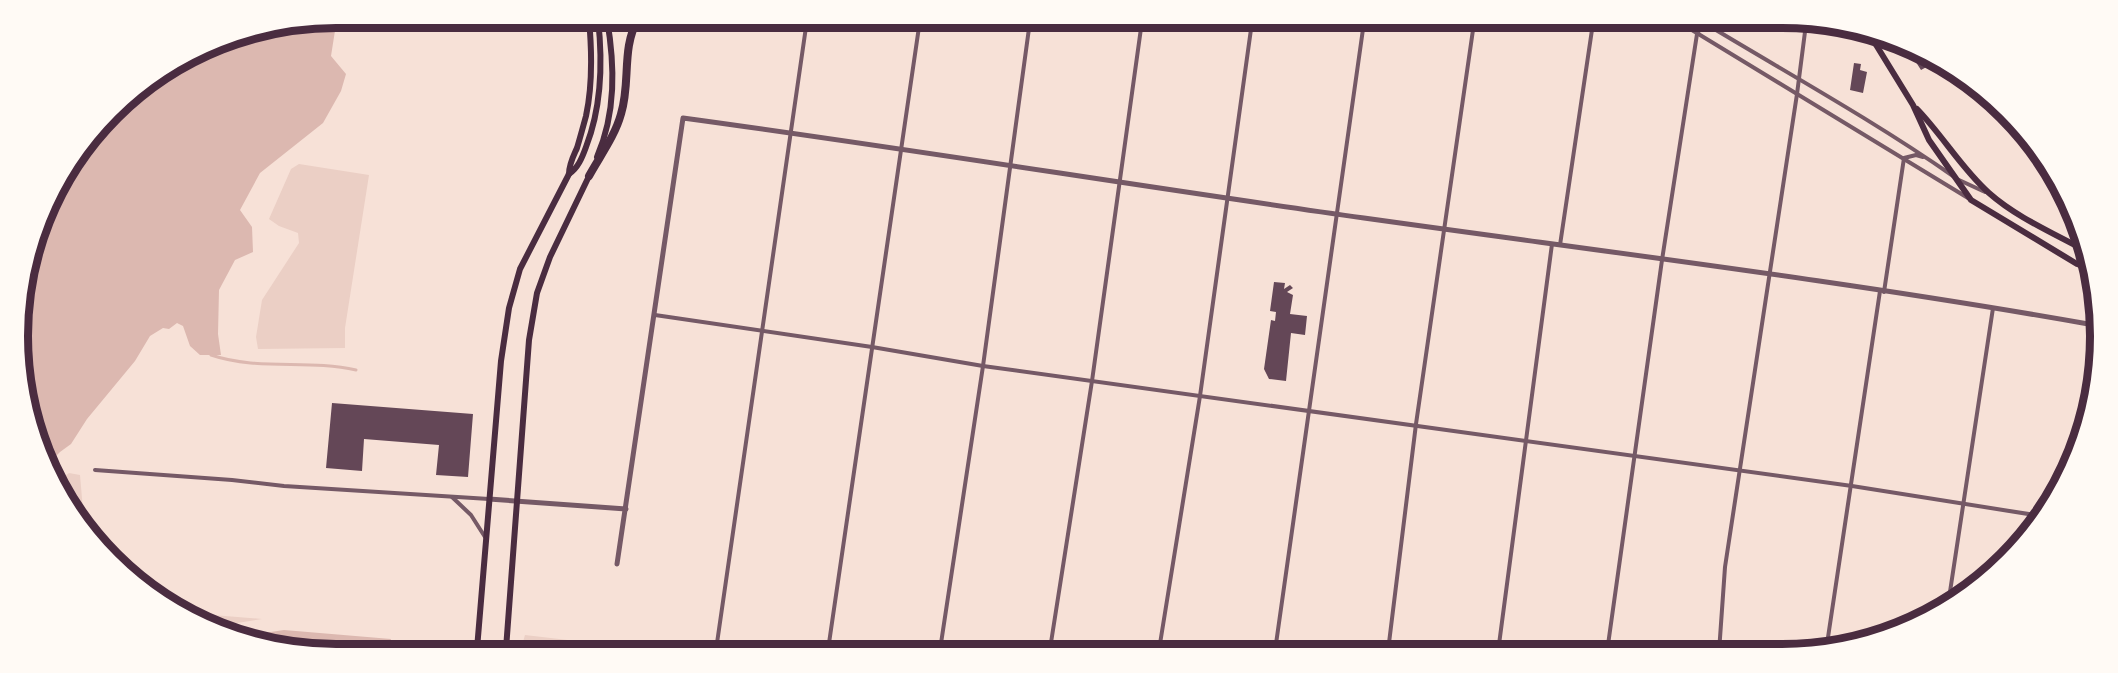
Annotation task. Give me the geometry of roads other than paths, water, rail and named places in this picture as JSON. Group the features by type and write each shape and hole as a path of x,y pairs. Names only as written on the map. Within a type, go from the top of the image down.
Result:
{"highway":[{"path":"589,176 622,113 628,48 633,28"}],"main road":[{"path":"569,174 569,166 577,148 590,93 592,51 590,28"},
{"path":"477,644 501,361 509,308 520,269 569,174 576,169 592,131 600,95 602,49 599,28"},
{"path":"506,644 529,340 537,293 550,256 589,176 602,145 610,114 613,70 608,28"},
{"path":"1875,43 1913,105 1929,140 1971,200 2081,265"},
{"path":"1913,105 1992,196 2027,219 2076,245"},
{"path":"2010,224 2027,219"}],"street":[{"path":"717,644 806,28"},
{"path":"829,644 919,28"},
{"path":"941,644 983,366 1029,28"},
{"path":"1051,644 1092,381 1141,28"},
{"path":"1160,644 1200,396 1251,28"},
{"path":"1276,644 1363,28"},
{"path":"1389,644 1416,424 1473,28"},
{"path":"1560,246 1592,28"},
{"path":"1688,28 1971,200"},
{"path":"1608,644 1662,260 1697,34 1701,28"},
{"path":"1711,28 1871,122 1956,178 1992,196"},
{"path":"1720,644 1725,567 1805,29"},
{"path":"617,564 683,118 1229,199 1770,273 2089,325"},
{"path":"1904,158 1916,155 1927,158"},
{"path":"1827,641 1904,158"},
{"path":"1499,644 1552,244"},
{"path":"1949,595 1993,308"},
{"path":"655,315 983,366 1635,455 2033,515"},
{"path":"95,470 284,486 626,509"},
{"path":"452,496 471,515 486,538"}],"waterway":[{"path":"211,355 247,363 320,365 356,370"}]}
